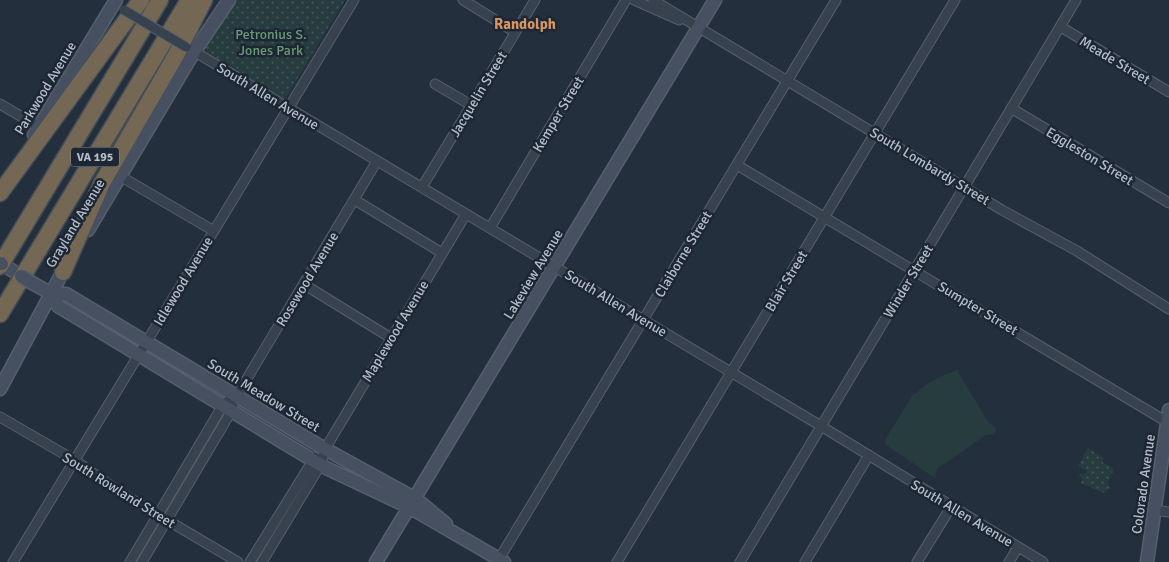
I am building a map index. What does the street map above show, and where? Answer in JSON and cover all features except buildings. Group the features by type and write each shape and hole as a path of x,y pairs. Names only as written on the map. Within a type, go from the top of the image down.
{"highway":[{"path":"0,193 141,0"},
{"path":"36,206 62,151 147,0"},
{"name":"VA 195","path":"0,264 160,0"},
{"name":"VA 195","path":"0,314 189,0"},
{"path":"63,272 102,183 176,55 204,0"}],"street":[{"name":"Grayland Avenue","path":"0,389 63,272 120,176 190,49 229,0"},
{"name":"Idlewood Avenue","path":"13,562 354,0"},
{"path":"463,0 515,32"},
{"name":"Jacquelin Street","path":"422,187 535,0"},
{"name":"Kemper Street","path":"490,228 626,0"},
{"name":"South Lombardy Street","path":"634,0 664,15 694,26"},
{"name":"South Lombardy Street","path":"653,0 964,187 1077,251 1169,309"},
{"name":"Lakeview Avenue","path":"376,562 555,267 694,26 715,0"},
{"name":"Claiborne Street","path":"501,560 643,319 836,0"},
{"name":"Blair Street","path":"617,562 956,0"},
{"name":"Winder Street","path":"740,562 1076,0"},
{"name":"Parkwood Avenue","path":"0,193 116,3"},
{"name":"South Allen Avenue","path":"116,3 288,108 732,372 1043,562"},
{"name":"Meade Street","path":"1061,27 1169,92"},
{"path":"435,84 471,105"},
{"path":"0,104 39,127"},
{"name":"Eggleston Street","path":"1011,108 1169,203"},
{"name":"Rosewood Avenue","path":"130,562 305,285 377,161"},
{"name":"Sumpter Street","path":"737,165 914,270 1168,416"},
{"path":"120,176 214,231"},
{"path":"355,200 442,253"},
{"name":"Maplewood Avenue","path":"250,562 325,449 466,214"},
{"name":"South Meadow Street","path":"0,264 52,294 66,294 442,519 454,534 501,560"},
{"path":"305,285 391,338"},
{"name":"South Meadow Street","path":"52,294 58,306 316,462 362,486 413,503"},
{"name":"Rosewood Avenue","path":"142,562 168,521 227,408"},
{"name":"Colorado Avenue","path":"1147,562 1168,416"},
{"name":"South Rowland Street","path":"0,417 76,461 118,491 238,562"},
{"path":"806,562 869,456"},
{"name":"Maplewood Avenue","path":"262,562 316,462"},
{"path":"917,562 951,507"},
{"path":"1154,510 1169,512"},
{"path":"1009,562 1018,547"}],"green space":[{"name":"Petronius S. Jones Park","path":"235,0 345,0 285,99 203,50"},
{"path":"957,370 988,422 996,427 995,434 986,435 937,469 935,478 886,445 885,440 914,393 916,394 935,379"},
{"path":"1088,448 1104,458 1102,462 1114,469 1108,482 1110,488 1104,493 1081,483 1080,473 1084,475 1087,471 1078,466"}],"district":[{"name":"Randolph","path":"525,24"}]}
